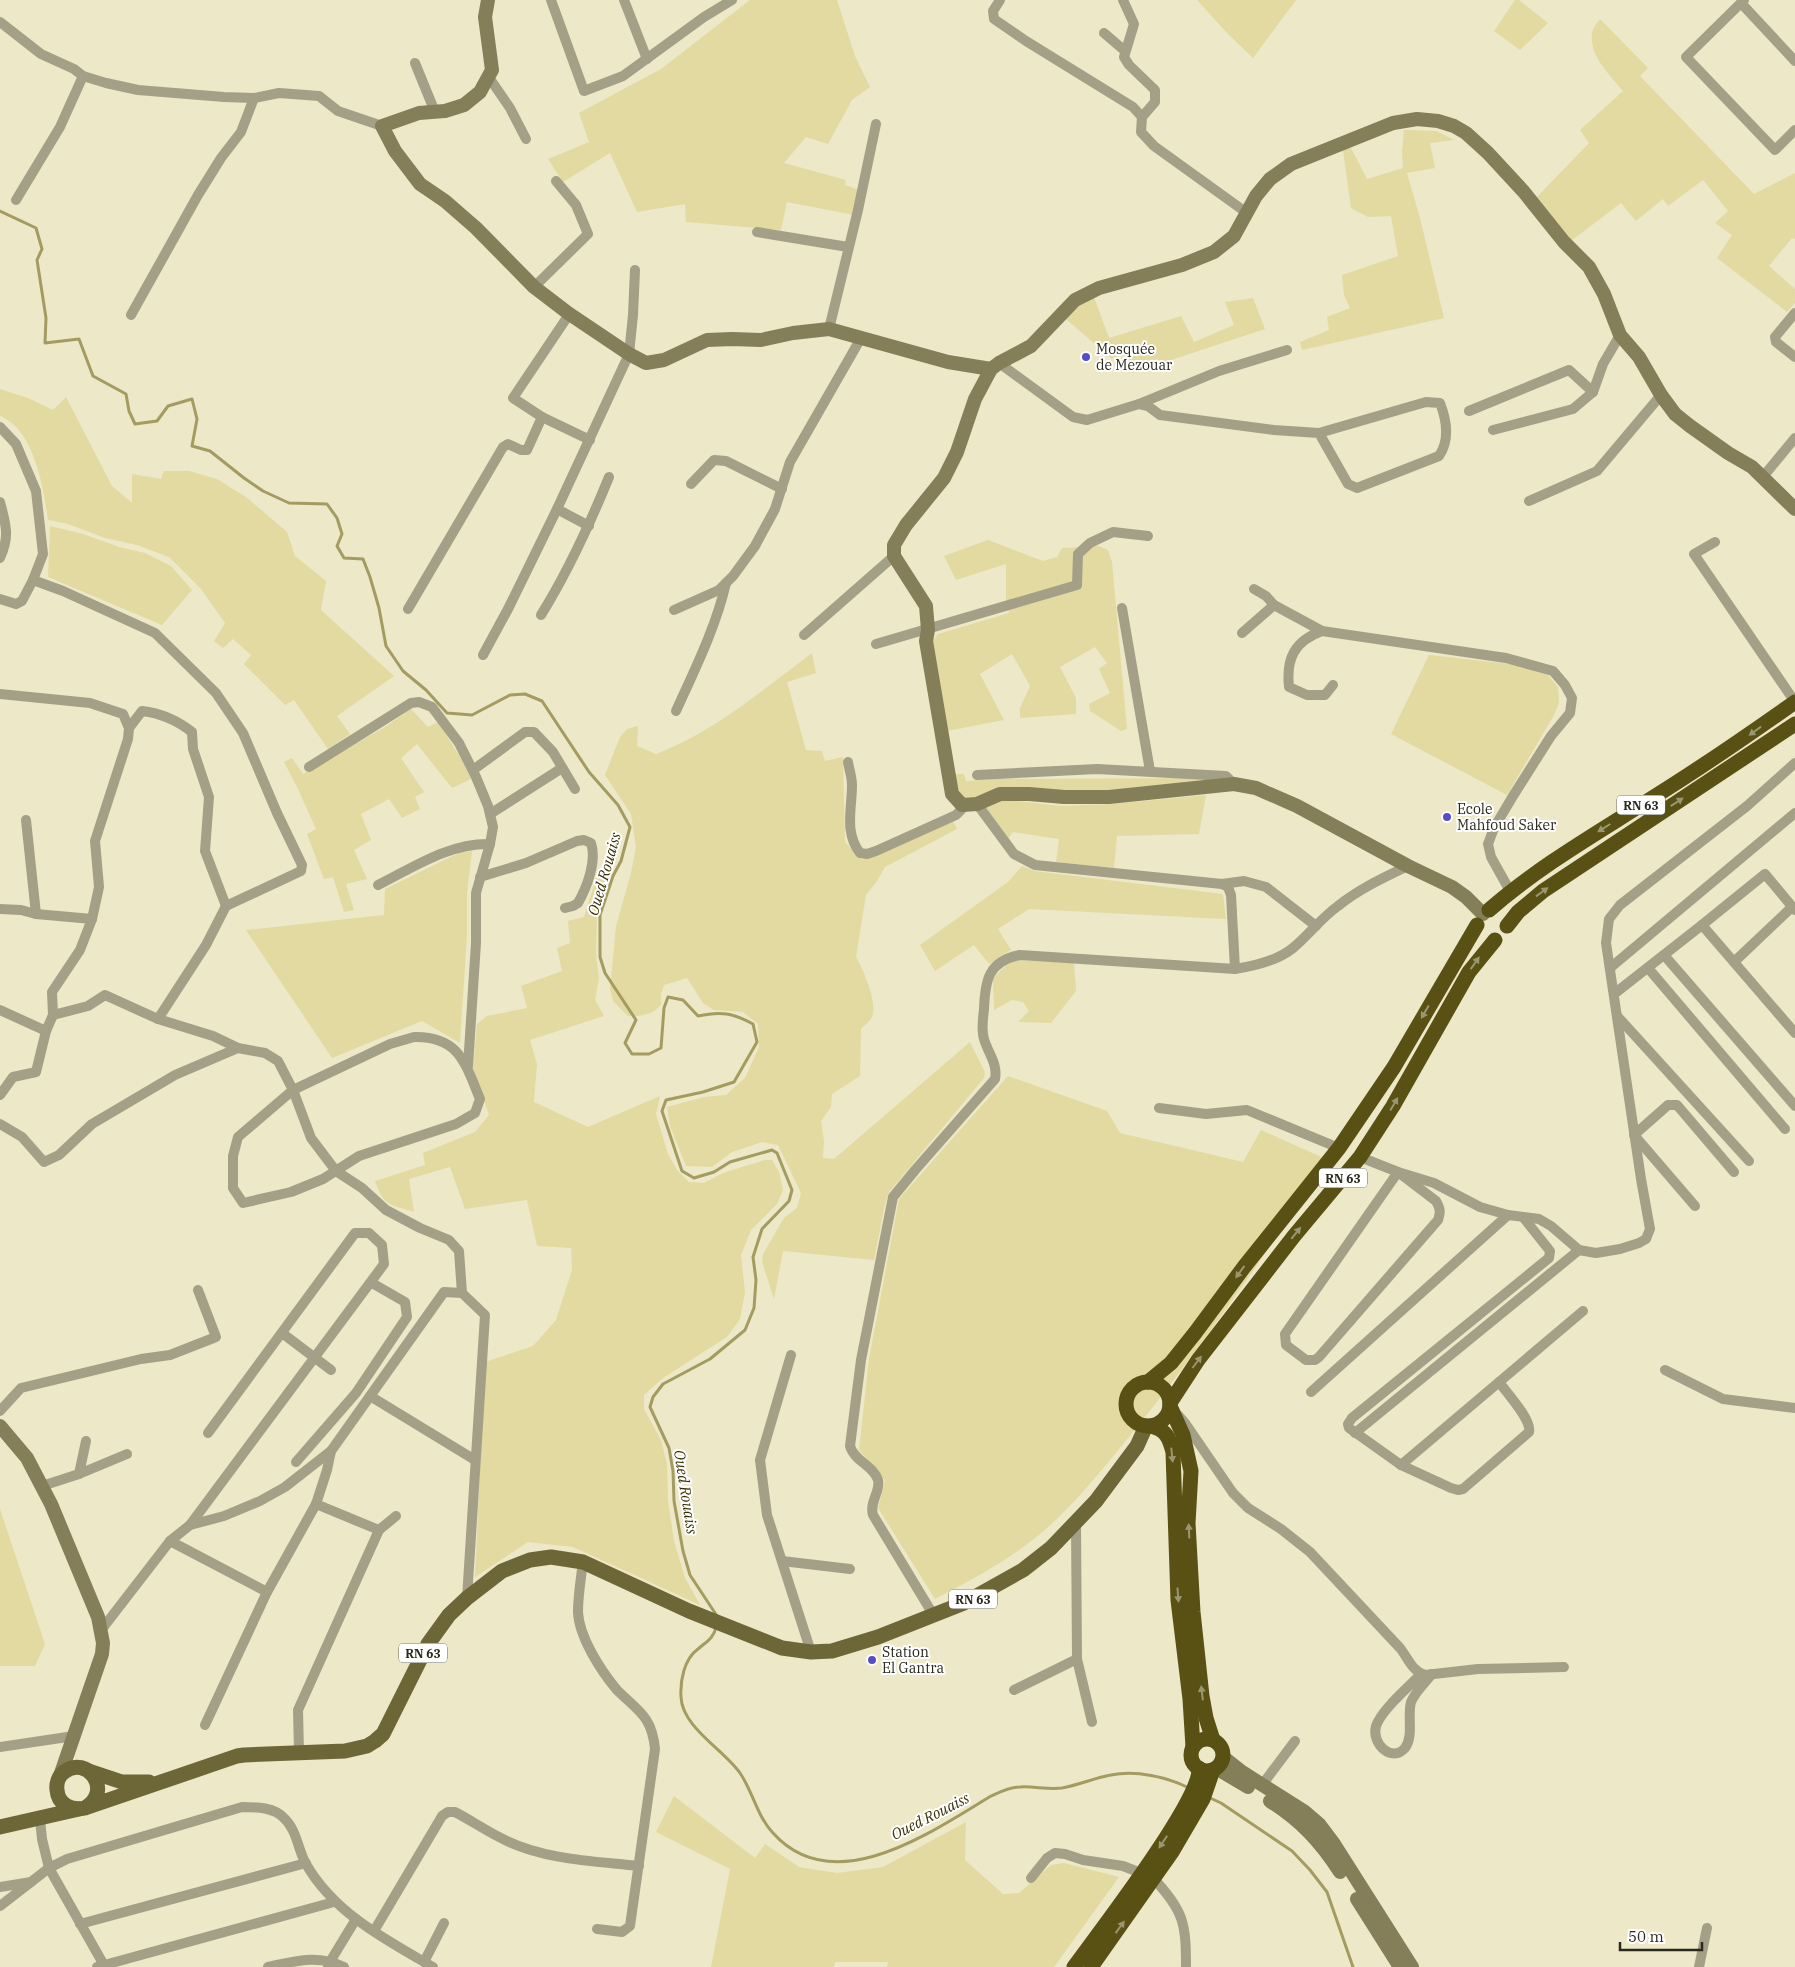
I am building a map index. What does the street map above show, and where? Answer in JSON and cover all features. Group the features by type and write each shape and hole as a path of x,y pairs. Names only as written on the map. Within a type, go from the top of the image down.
{"highway":[{"name":"RN 63","path":"1795,702 1719,757 1556,858 1510,891 1483,916 1394,1067 1339,1148 1244,1267 1171,1363 1148,1382 1135,1386 1130,1392 1126,1406 1132,1420 1148,1426 1164,1420 1170,1404 1204,1352 1294,1236 1360,1156 1393,1106 1469,972 1495,940 1501,937 1507,926 1523,907 1543,890 1795,724"},
{"path":"1495,940 1488,940 1478,931 1483,916 1501,914 1507,926"},
{"path":"1091,1967 1148,1876 1171,1830 1194,1803 1222,1748 1213,1740 1203,1701 1193,1612 1188,1523 1190,1471 1185,1441 1164,1389 1157,1384 1148,1382"},
{"path":"1148,1426 1160,1428 1166,1433 1173,1452 1178,1600 1190,1699 1192,1759 1209,1772"},
{"path":"1193,1748 1204,1739 1213,1740"},
{"path":"1074,1967 1148,1876"}],"main road":[{"name":"RN 63","path":"0,1827 83,1808 244,1755 345,1751 367,1746 383,1734 428,1644 449,1615 467,1598 502,1571 530,1560 551,1557 582,1562 689,1611 782,1648 811,1652 832,1651 878,1637 964,1603 1023,1570 1052,1548 1096,1501 1137,1446 1148,1426"},
{"path":"40,1819 49,1805 58,1781 71,1769 87,1770 96,1779 98,1790 94,1801 83,1808 74,1809 63,1804 57,1793 58,1781"},
{"name":"RN 63","path":"87,1770 122,1782 138,1783 168,1780"}],"street":[{"path":"0,22 41,54 74,69 83,76 106,83 138,90 254,98 280,93 319,96 338,110 382,126 419,113 435,112 464,105 480,92 492,70 485,17 488,0"},
{"path":"551,0 584,91 623,76 704,17 732,0"},
{"path":"624,0 647,59"},
{"path":"1000,0 992,11 994,19 1133,107 1142,117"},
{"path":"1123,0 1134,24 1124,57 1129,65 1154,90 1154,102 1142,117 1141,132 1154,146 1247,213"},
{"path":"1795,61 1742,1 1686,57 1775,150 1795,130"},
{"path":"1104,33 1125,51"},
{"path":"415,63 435,112"},
{"path":"16,200 60,127 83,76"},
{"path":"488,76 510,108 526,138"},
{"path":"131,315 198,195 221,158 241,132 254,98"},
{"path":"962,805 952,794 926,640 928,630 926,606 894,556 894,545 906,525 944,478 957,452 975,399 995,366 1031,346 1075,300 1099,288 1182,266 1214,252 1234,236 1256,196 1270,179 1291,164 1393,123 1417,119 1446,124 1466,133 1488,153 1524,192 1564,242 1589,267 1604,294 1620,335 1639,357 1661,395 1675,414 1728,453 1752,467 1795,509"},
{"path":"829,329 858,210 876,124"},
{"path":"382,126 395,151 420,184 445,201 476,228 534,287 629,354 646,363 664,360 707,340 761,340 793,333 829,329 948,362 995,366 1073,417 1087,420 1139,404 1219,371 1286,350"},
{"path":"534,287 588,234 576,205 556,181"},
{"path":"757,232 848,246"},
{"path":"483,655 508,609 557,509 629,354 635,270"},
{"path":"570,313 513,398 542,417 590,440"},
{"path":"1795,314 1775,337 1776,342 1795,356"},
{"path":"1493,430 1573,409 1592,392 1603,364 1620,335"},
{"path":"674,610 719,590 734,576 755,546 775,509 790,462 861,338"},
{"path":"1469,411 1569,370 1592,392"},
{"path":"1528,501 1597,471 1661,395"},
{"path":"1139,404 1148,406 1160,415 1274,430 1319,433 1426,402 1440,403 1446,420 1445,447 1439,456 1358,488 1348,484 1319,433"},
{"path":"408,609 503,447 508,444 521,450 527,450 542,417"},
{"path":"0,427 16,444 36,491 43,554 22,601 16,604 0,599"},
{"path":"1762,478 1795,438"},
{"path":"691,484 714,460 718,459 726,461 782,489"},
{"path":"541,615 565,575 589,526 609,477"},
{"path":"0,502 8,532 6,546 0,558"},
{"path":"557,509 589,526"},
{"path":"876,644 1077,585 1078,554 1090,543 1113,532 1148,536"},
{"path":"1715,542 1694,554 1795,702"},
{"path":"804,635 894,556"},
{"path":"33,580 63,591 155,633 216,693 243,732 277,813 302,865 301,871 226,906 195,964 158,1019"},
{"path":"676,711 713,622 720,612 726,583"},
{"path":"1254,589 1266,596 1274,605 1322,631 1506,658 1553,671 1565,685 1572,698 1570,713 1551,736 1512,796 1494,828 1488,844 1491,856 1510,891"},
{"path":"1242,633 1274,605"},
{"path":"1122,608 1150,771"},
{"path":"1322,631 1310,635 1291,655 1288,674 1289,687 1307,695 1325,695 1333,684"},
{"path":"0,694 90,704 123,714 129,728 128,739 95,841 99,887 92,919 80,950 52,992 53,1015 46,1031 36,1072 12,1077 0,1095"},
{"path":"309,767 411,703 419,702 432,707 459,743 473,770 493,826 490,844 476,893 476,943 468,1070"},
{"path":"129,728 142,711 155,712 185,726 192,732 193,749 209,796 205,851 226,906"},
{"path":"473,770 525,732 530,731 534,732 553,752 575,789"},
{"path":"848,762 852,783 850,835 860,853 867,854 876,851 956,816 961,810 962,805"},
{"path":"1360,1156 1398,1172 1434,1183 1480,1207 1508,1215 1539,1219 1551,1226 1579,1250 1596,1253 1620,1249 1639,1243 1649,1235 1650,1229 1634,1135 1606,943 1609,919 1620,906 1747,806 1795,763"},
{"path":"490,814 562,768"},
{"path":"977,775 1097,769 1226,776 1234,784"},
{"path":"962,805 977,804 1000,794 1109,797 1234,784 1256,788 1297,806 1408,866 1452,887 1466,897 1483,916"},
{"path":"977,804 1014,854 1035,865 1222,884 1244,881 1266,886 1316,926"},
{"path":"1610,968 1795,813"},
{"path":"26,820 36,914"},
{"path":"480,877 526,863 577,841 584,840 591,843 593,849 592,863 578,902 573,906 565,908"},
{"path":"378,885 439,854 460,846 490,844"},
{"path":"934,1616 872,1515 871,1504 878,1487 878,1480 852,1452 850,1446 860,1360 893,1197 993,1084 996,1075 995,1066 983,1032 985,985 992,970 1012,956 1020,955 1235,968 1259,964 1292,949 1348,898 1367,886 1408,866"},
{"path":"1614,994 1765,874 1794,908 1734,962"},
{"path":"1222,884 1228,887 1231,895 1235,968"},
{"path":"0,908 36,914 92,919"},
{"path":"1702,925 1795,1033"},
{"path":"1664,955 1795,1106"},
{"path":"1648,968 1785,1129"},
{"path":"53,1015 88,1006 105,995 158,1019 213,1036 238,1048 265,1053 278,1061 293,1090 311,1138 336,1171 362,1188 386,1210 420,1228 449,1240 459,1251 462,1293"},
{"path":"0,1010 46,1031"},
{"path":"1617,1017 1749,1161"},
{"path":"414,1037 428,1037 445,1043 462,1056 480,1099 475,1113 456,1124 359,1156 336,1171 291,1192 243,1203 233,1188 233,1156 238,1137 293,1090 390,1044 414,1037"},
{"path":"0,1124 22,1137 44,1162 59,1155 92,1124 175,1074 238,1048"},
{"path":"1634,1135 1668,1105 1677,1105 1734,1172"},
{"path":"1159,1108 1206,1114 1247,1110 1339,1148"},
{"path":"1634,1135 1695,1206"},
{"path":"1398,1172 1436,1202 1440,1213 1438,1220 1319,1357 1315,1360 1306,1360 1286,1345 1285,1334 1398,1172"},
{"path":"1311,1392 1508,1215"},
{"path":"1499,1382 1527,1420 1530,1428 1529,1432 1470,1484 1458,1490 1401,1465 1349,1428 1348,1424 1352,1418 1549,1258 1550,1251 1523,1216"},
{"path":"102,1629 170,1541 190,1525 372,1283 384,1264 382,1245 369,1233 356,1233 208,1433"},
{"path":"1355,1433 1579,1250"},
{"path":"372,1283 405,1302 407,1317 418,1328"},
{"path":"0,1410 21,1388 170,1355 216,1337 198,1290"},
{"path":"190,1525 224,1516 260,1502 285,1487 331,1451 444,1292 462,1293 485,1315 474,1460 467,1598"},
{"path":"1401,1465 1583,1311"},
{"path":"296,1462 356,1393 407,1317"},
{"path":"282,1333 331,1370"},
{"path":"791,1355 760,1460 767,1514 811,1652"},
{"path":"1665,1370 1723,1399 1795,1408"},
{"path":"370,1396 474,1460"},
{"path":"1170,1404 1233,1493 1248,1508 1281,1529 1310,1552 1400,1648 1411,1666 1421,1674 1478,1669 1564,1667"},
{"path":"0,1426 27,1458 42,1486 102,1629 103,1643 99,1666 58,1781"},
{"path":"79,1474 86,1441"},
{"path":"205,1725 267,1592 316,1504 331,1451"},
{"path":"42,1486 79,1474 127,1454"},
{"path":"316,1504 379,1530"},
{"path":"299,1752 298,1710 379,1530 396,1516"},
{"path":"1076,1524 1077,1659 1092,1722"},
{"path":"170,1541 267,1592"},
{"path":"782,1561 850,1569"},
{"path":"582,1562 578,1613 590,1651 602,1671 618,1690 645,1716 654,1733 655,1749 654,1768 630,1926 622,1932 597,1929"},
{"path":"1014,1690 1077,1659"},
{"path":"1421,1674 1379,1719 1374,1734 1378,1745 1384,1750 1395,1753 1402,1751 1406,1746 1411,1703 1432,1674"},
{"path":"1262,1785 1295,1741"},
{"path":"0,1748 73,1742"},
{"path":"73,1742 78,1762 87,1770"},
{"path":"1209,1772 1233,1766 1305,1812 1319,1824 1334,1844 1412,1967"},
{"path":"1209,1772 1284,1809 1315,1836 1332,1859 1400,1967"},
{"path":"0,1906 49,1868 68,1860 242,1807 265,1808 285,1818 297,1837 306,1863 334,1902 374,1931 428,1964 444,1923"},
{"path":"374,1931 442,1816 448,1812 455,1812 505,1840 529,1850 554,1856 639,1866"},
{"path":"40,1819 42,1839 49,1868 102,1966 334,1902"},
{"path":"1031,1878 1047,1858 1055,1853 1083,1860 1123,1866 1148,1876 1172,1901 1182,1920 1185,1932 1186,1967"},
{"path":"80,1924 306,1863"},
{"path":"0,1887 33,1882"},
{"path":"329,1964 356,1919"},
{"path":"1699,1967 1707,1928"},
{"path":"268,1967 311,1959 344,1967"}],"shaded area":[{"path":"750,0 837,0 855,56 870,87 852,100 828,144 806,137 784,163 846,180 845,185 859,190 854,215 787,202 781,230 686,222 685,204 637,212 610,153 563,182 548,159 589,142 579,113 661,69"},
{"path":"1197,0 1296,0 1253,58"},
{"path":"1515,0 1519,0 1548,23 1520,50 1494,31"},
{"path":"1600,19 1648,68 1640,76 1754,194 1795,173 1795,239 1792,238 1769,266 1795,289 1795,303 1787,312 1717,258 1732,235 1715,223 1728,211 1703,180 1668,206 1663,199 1636,221 1621,203 1571,241 1536,198 1589,143 1580,130 1623,91 1602,65 1594,50 1592,33"},
{"path":"1404,130 1436,131 1454,140 1430,143 1435,168 1407,173 1444,318 1302,350 1300,342 1329,330 1327,317 1350,308 1344,295 1342,275 1398,256 1391,216 1368,217 1351,208 1343,150 1351,148 1367,179 1403,168"},
{"path":"1094,297 1109,338 1181,316 1194,342 1234,325 1225,302 1253,298 1265,329 1132,373 1124,355 1111,358 1066,319 1078,305"},
{"path":"0,389 28,398 53,410 66,397 112,486 132,503 132,474 161,479 164,471 189,471 217,479 246,497 287,532 295,556 326,581 321,610 394,676 337,716 350,734 328,749 294,700 285,705 244,664 251,655 233,639 223,648 214,641 225,623 201,589 169,557 137,545 105,538 68,524 48,520 38,469 28,443 13,424 0,415"},
{"path":"50,526 145,553 171,566 192,590 162,625 48,577"},
{"path":"988,540 1043,561 1057,557 1062,548 1099,546 1108,550 1112,562 1127,729 1121,731 1090,711 1089,704 1110,693 1099,669 1107,663 1095,647 1060,667 1076,698 1076,714 1020,718 1020,708 1030,686 1012,654 980,674 1004,720 947,731 930,644 938,634 1009,613 1006,600 1006,564 956,580 944,556"},
{"path":"812,653 816,673 787,682 806,750 822,751 825,761 843,757 845,842 862,860 952,819 957,829 885,867 866,895 856,957 869,986 873,1011 871,1019 861,1029 860,1076 832,1094 831,1107 821,1121 824,1141 823,1158 834,1159 970,1042 985,1072 984,1078 889,1192 874,1260 783,1251 774,1299 762,1262 763,1254 784,1218 797,1208 801,1193 778,1145 762,1142 732,1152 712,1167 686,1166 670,1126 667,1107 704,1097 726,1095 745,1078 759,1047 758,1024 743,1012 714,1010 703,1003 687,978 664,985 661,994 661,1005 654,1011 646,1014 628,1016 613,1001 610,989 616,926 631,873 636,847 631,814 605,775 620,737 627,729 638,726 637,746 656,754 677,745 718,722"},
{"path":"1429,655 1510,664 1548,675 1558,687 1559,703 1554,715 1507,795 1391,734"},
{"path":"411,709 428,727 438,722 462,760 471,779 452,788 417,744 401,758 424,792 415,797 420,809 402,818 389,799 361,814 371,840 354,850 367,879 346,884 354,910 344,912 333,877 324,879 307,834 316,829 284,762 292,758 303,774 385,727"},
{"path":"953,774 964,774 966,781 995,779 1208,778 1207,783 1113,792 960,798"},
{"path":"1206,795 1199,834 1117,836 1114,868 1056,862 1059,839 1013,832 1007,840 984,807 1002,799 1060,806 1112,804"},
{"path":"472,851 467,893 467,935 460,1043 422,1021 332,1058 246,930 384,915 385,889 459,853"},
{"path":"1022,866 1034,871 1223,894 1226,919 1029,909 998,929 1011,950 989,964 974,945 935,971 920,945 1008,882"},
{"path":"598,872 609,875 597,912 596,955 599,978 595,1000 604,1016 530,1040 537,1064 534,1102 588,1127 660,1096 656,1114 668,1154 677,1170 689,1182 704,1183 723,1173 765,1160 772,1160 779,1172 783,1190 777,1204 751,1230 741,1255 745,1293 740,1319 727,1337 663,1378 644,1395 644,1409 661,1440 667,1464 668,1501 674,1541 685,1578 700,1605 573,1547 528,1542 475,1577 485,1362 533,1346 556,1320 572,1270 571,1248 537,1246 527,1200 465,1209 450,1167 409,1179 414,1212 393,1206 385,1200 375,1181 425,1165 423,1153 475,1132 489,1115 473,1068 477,1024 487,1016 527,1008 521,986 562,971 557,948 570,943 568,921 584,917"},
{"path":"1017,960 1074,963 1076,991 1051,1023 1018,1022 1029,1011 1023,1002 1012,1000 994,1010 993,979 1008,963"},
{"path":"1008,1076 1107,1111 1120,1133 1243,1162 1261,1130 1328,1160 1211,1329 1137,1427 1089,1485 1049,1526 1011,1556 935,1599 878,1508 885,1481 859,1450 869,1359 899,1199"},
{"path":"0,1509 45,1644 35,1666 0,1666"},
{"path":"674,1796 755,1858 765,1844 799,1867 837,1873 883,1867 966,1822 965,1860 1003,1894 1019,1893 1051,1865 1064,1863 1119,1877 1054,1967 887,1967 888,1962 835,1962 834,1967 711,1967 730,1869 656,1832"}],"waterway":[{"name":"Oued Rouaiss","path":"0,211 36,228 42,249 37,260 46,318 45,343 79,339 93,376 126,394 129,411 135,424 157,421 168,406 192,399 197,419 192,446 210,451 263,491 289,503 327,504 337,518 342,534 337,546 344,558 363,559 379,608 386,646 403,671 426,690 447,713 472,715 510,695 525,694 542,701 589,772 618,805 630,827 621,861 613,876 600,915 600,957 605,973 636,1020 625,1043 632,1054 649,1054 661,1048 664,1008 668,997 683,1000 698,1016 727,1014 739,1017 753,1024 757,1042 734,1082 703,1092 666,1100 662,1111 682,1171 694,1178 714,1172 730,1162 772,1150 777,1153 792,1190 789,1201 762,1229 753,1257 756,1280 754,1308 745,1330 710,1359 663,1384 653,1397 650,1407 669,1448 673,1471 674,1501 683,1551 690,1575 717,1616"},
{"name":"Oued Rouaiss","path":"716,1627 712,1637 693,1653 686,1664 681,1684 683,1708 696,1728 740,1773 759,1812 773,1833 797,1852 824,1861 853,1861 882,1853 940,1827 991,1796 1016,1787 1062,1788 1105,1776 1131,1773 1151,1775 1189,1788"},
{"name":"Oued Rouaiss","path":"1208,1797 1221,1803 1292,1851 1310,1870 1327,1892 1353,1967"}],"place":[{"name":"Mosquée de Mezouar","path":"1086,357"},
{"name":"Ecole Mahfoud Saker","path":"1447,817"},
{"name":"Station El Gantra","path":"872,1660"}]}
